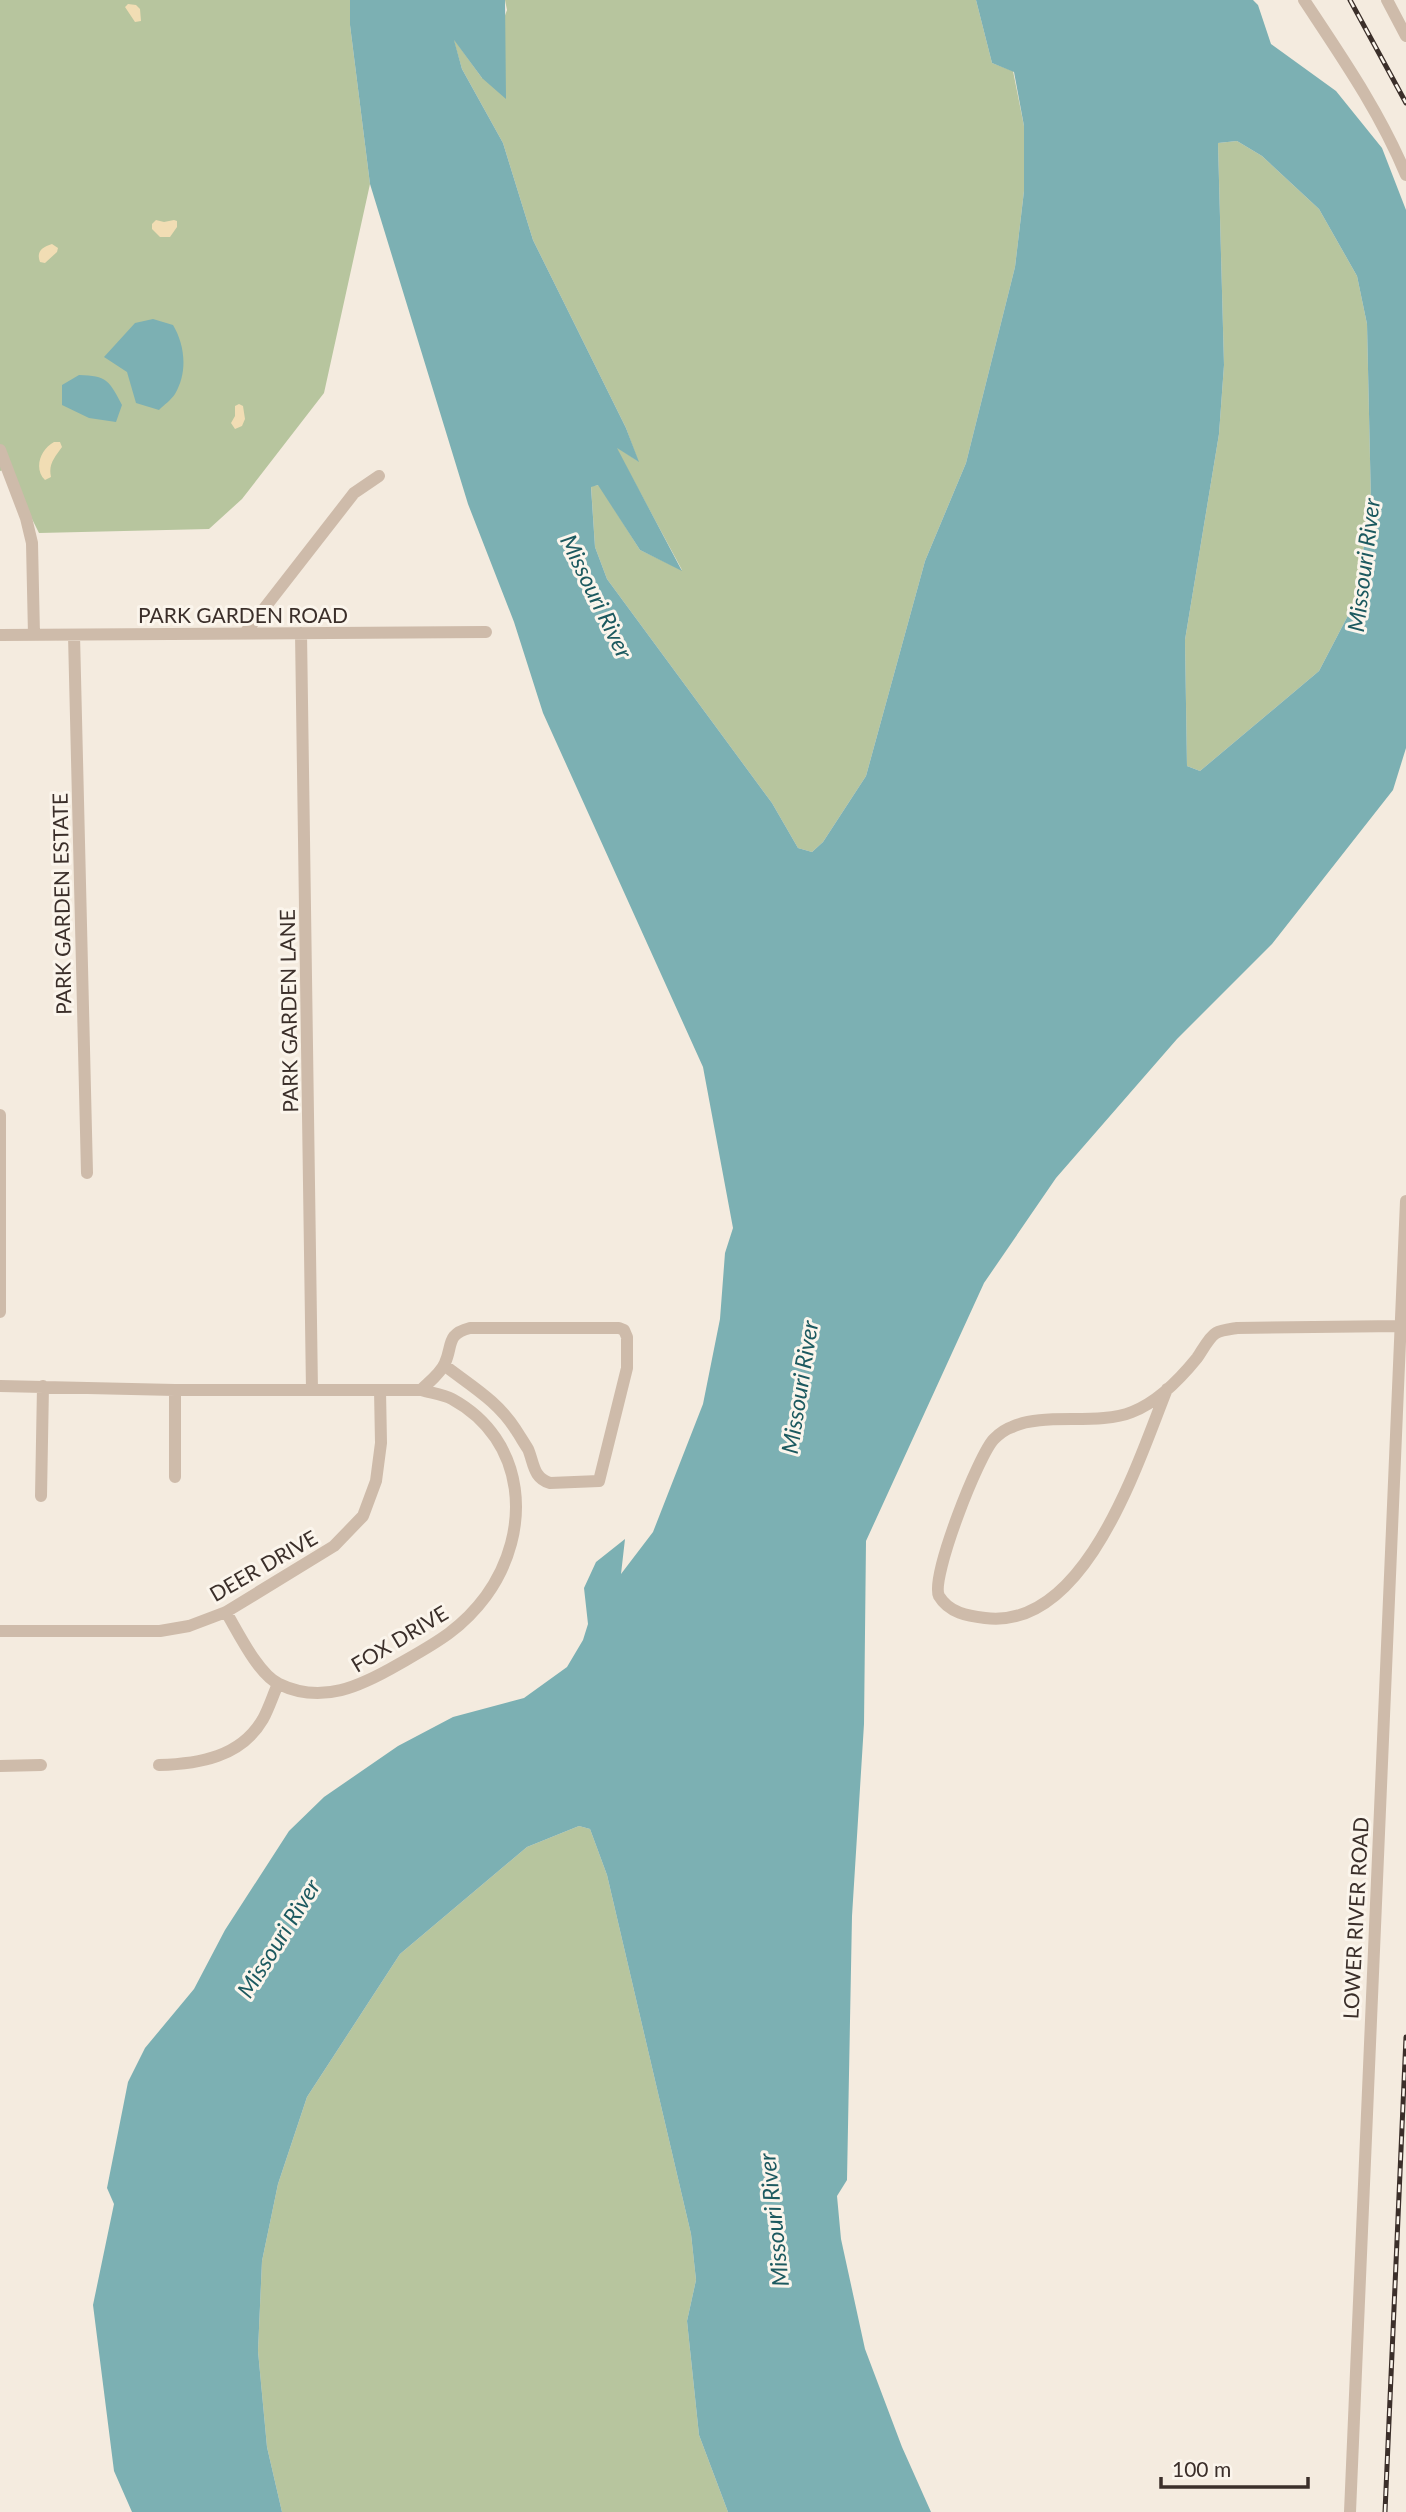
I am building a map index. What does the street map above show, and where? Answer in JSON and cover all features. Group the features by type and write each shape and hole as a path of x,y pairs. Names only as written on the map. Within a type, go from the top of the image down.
{"street":[{"path":"1304,0 1356,78 1406,175"},
{"path":"1387,0 1406,36"},
{"path":"0,450 4,470 26,517 32,543 34,635"},
{"path":"245,633 354,493 379,476"},
{"name":"PARK GARDEN ROAD","path":"0,635 486,632"},
{"name":"PARK GARDEN LANE","path":"301,633 312,1390"},
{"name":"PARK GARDEN ESTATE","path":"74,635 87,1173"},
{"path":"0,1115 0,1312"},
{"name":"LOWER RIVER ROAD","path":"1350,2512 1406,1201"},
{"path":"1167,1389 1126,1491 1104,1537 1052,1600 1027,1614 988,1618 950,1610 938,1595 937,1580 943,1556 967,1494 993,1439 1012,1426 1044,1420 1076,1420 1131,1413 1167,1389 1185,1372 1216,1333 1237,1328 1400,1326"},
{"path":"421,1390 444,1365 452,1337 460,1330 624,1330 627,1337 627,1368 599,1481 543,1481 534,1468 528,1450 500,1408 478,1388 444,1365"},
{"name":"FOX DRIVE","path":"0,1386 174,1391 421,1390 450,1397 493,1432 509,1459 517,1507 513,1535 502,1569 486,1596 452,1633 365,1684 335,1693 310,1693 278,1684"},
{"path":"41,1496 43,1386"},
{"name":"DEER DRIVE","path":"0,1632 160,1631 189,1626 226,1612 334,1546 363,1516 376,1481 381,1443 380,1390"},
{"path":"174,1391 174,1477"},
{"path":"159,1765 190,1764 220,1757 246,1740 263,1720 278,1684 261,1668 226,1612"},
{"path":"0,1766 41,1765"}],"green space":[{"path":"0,0 350,0 350,25 370,184 324,393 242,499 209,529 39,533 7,469 0,471"},
{"path":"505,0 976,0 992,63 1013,71 1024,126 1024,191 1015,267 966,463 925,561 866,776 823,842 812,852 798,848 772,803 607,579 595,547 591,486 599,485 640,550 682,570 615,446 638,461 626,428 533,240 503,143 462,69 453,38 482,78 507,10"},
{"path":"1237,141 1262,156 1319,209 1357,276 1367,324 1371,504 1354,604 1319,671 1200,771 1187,766 1185,640 1219,434 1224,365 1218,143"},
{"path":"579,1826 590,1829 607,1875 691,2234 696,2280 687,2321 699,2435 728,2512 282,2512 267,2447 258,2351 262,2261 278,2184 307,2097 400,1954 527,1847"}],"sand":[{"path":"128,4 136,5 140,9 141,21 135,22 125,7"},
{"path":"156,220 177,221 177,227 170,237 160,237 152,229"},
{"path":"52,244 58,248 57,252 45,263 40,262 41,250"},
{"path":"235,406 243,406 245,419 242,426 235,429 231,423 235,416"},
{"path":"54,442 60,442 62,447 51,464 51,477 45,480 41,475 40,459 45,449"}],"water":[{"name":"Missouri River","path":"350,0 505,0 506,99 482,78 454,40 462,69 503,143 533,240 626,428 639,462 617,448 682,571 640,550 598,485 591,487 595,547 607,579 772,803 798,848 812,852 823,842 866,776 925,561 966,463 1015,267 1024,191 1024,126 1014,72 992,63 976,0 1253,0 1258,5 1271,44 1336,91 1382,148 1406,210 1406,748 1393,790 1272,944 1177,1039 1056,1178 984,1283 866,1541 864,1724 852,1916 847,2180 837,2196 841,2239 865,2349 902,2447 931,2512 728,2512 699,2435 687,2321 696,2280 691,2234 607,1875 590,1829 579,1826 527,1847 400,1954 307,2097 278,2184 262,2261 258,2351 267,2447 282,2512 132,2512 114,2471 93,2305 114,2204 107,2188 128,2082 145,2048 194,1989 225,1930 289,1831 324,1797 398,1746 453,1717 524,1698 567,1667 583,1640 588,1624 584,1588 596,1562 625,1539 621,1574 653,1532 703,1404 720,1319 725,1253 733,1228 703,1067 543,713 514,622 468,504 370,184 350,25","holes":["1237,141 1262,156 1319,209 1357,276 1367,324 1371,504 1354,604 1319,671 1200,771 1187,766 1185,640 1219,434 1224,365 1218,143"]},
{"path":"153,319 173,325 180,341 183,359 179,386 159,410 136,403 127,372 104,357 135,323"},
{"path":"79,375 101,378 114,390 122,405 116,422 89,418 62,405 62,385"}],"railway":[{"path":"1350,0 1406,103"},
{"path":"1385,2512 1406,2037"}]}
